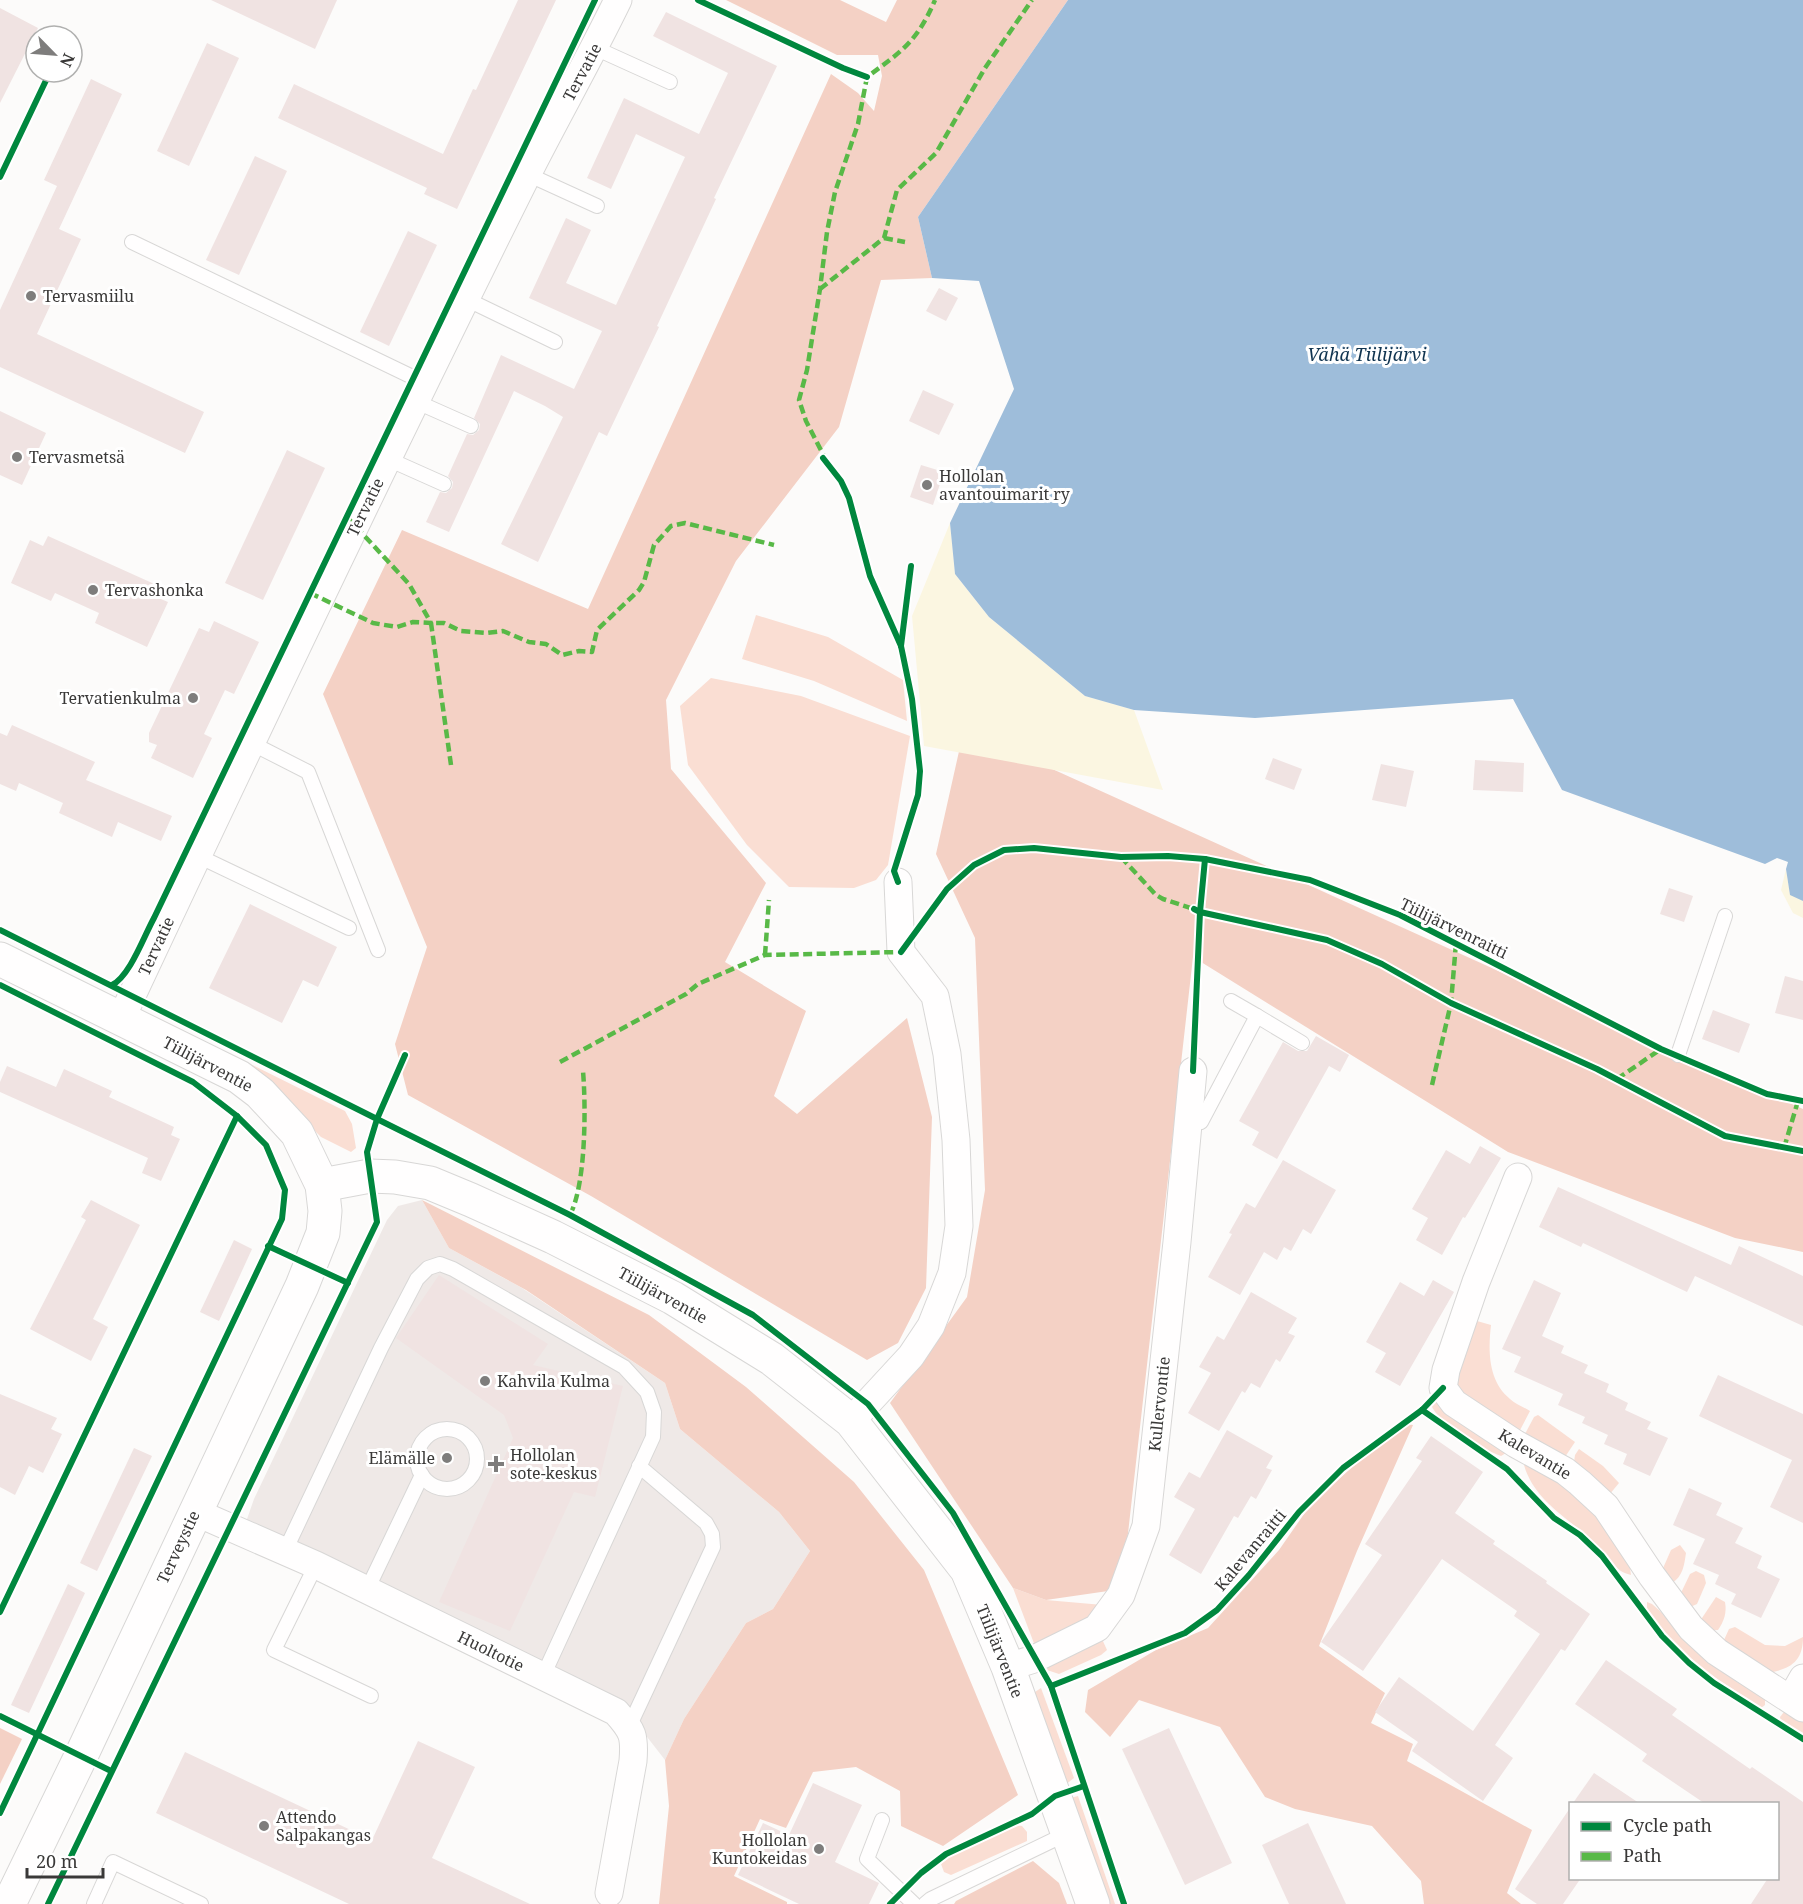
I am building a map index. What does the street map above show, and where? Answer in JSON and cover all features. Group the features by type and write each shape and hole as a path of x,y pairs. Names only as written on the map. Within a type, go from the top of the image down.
{"main road":[{"name":"Tiilijärventie","path":"0,959 240,1077 260,1093 297,1133 322,1185 370,1176 395,1177 430,1183 471,1200 553,1237 673,1298 772,1359 852,1421 967,1570 1008,1667 1093,1904"},
{"name":"Terveystie","path":"9,1904 302,1286 323,1233 325,1211 322,1185"}],"street":[{"name":"Tervatie","path":"121,1019 251,743 466,299 618,0"},
{"path":"852,1421 911,1356 931,1326 952,1273 958,1226 956,1140 947,1054 935,996 901,952 898,882"},
{"name":"Kullervontie","path":"1008,1667 1034,1659 1097,1628 1121,1594 1146,1526 1193,1071"},
{"name":"Kalevantie","path":"1518,1177 1473,1293 1446,1370 1443,1388 1454,1403 1516,1444 1565,1471 1606,1507 1652,1576 1691,1628 1717,1652 1799,1695"},
{"name":"Huoltotie","path":"195,1512 316,1565 616,1712 629,1727"},
{"path":"609,1893 633,1761 634,1743 629,1727"}],"lane":[{"path":"595,48 669,81"},
{"path":"528,174 597,206"},
{"path":"132,242 421,392 471,426"},
{"path":"466,299 555,342"},
{"path":"388,459 444,484"},
{"path":"251,743 308,772 378,950"},
{"path":"198,856 350,928"},
{"path":"1678,1055 1725,916"},
{"path":"1231,1000 1302,1043"},
{"path":"1201,1122 1257,1016"},
{"path":"285,1551 381,1348 417,1279 428,1268 440,1264 453,1269 624,1367 647,1392 654,1412 653,1437 543,1676"},
{"path":"367,1590 422,1475 417,1456 420,1446 434,1432 443,1429 453,1429 471,1439 477,1457 476,1467 472,1476 465,1483 447,1489 437,1487 422,1475"},
{"path":"629,1727 713,1547 712,1534 706,1523 639,1466"},
{"path":"316,1565 274,1650 370,1696"},
{"path":"882,1820 867,1859 914,1904"},
{"path":"925,1904 931,1899 1068,1833"},
{"path":"94,1904 113,1862 201,1904"}],"shaded area":[{"path":"726,0 840,0 886,22 897,0 1068,0 918,217 932,278 881,280 839,427 736,561 666,700 671,769 766,883 725,962 806,1011 774,1096 797,1114 907,1018 932,1117 926,1288 898,1343 867,1360 591,1196 408,1095 395,1044 427,947 323,694 402,530 588,609 831,74 858,93 874,111 882,76 878,55 837,55"},
{"path":"756,615 828,637 903,680 907,721 814,681 742,659"},
{"path":"711,678 801,696 910,736 888,865 876,880 854,888 789,887 747,845 688,765 680,706"},
{"path":"964,729 1803,1109 1803,1252 1735,1238 1508,1152 1193,957 1125,1560 1108,1591 1046,1600 1013,1588 890,1403 967,1297 985,1190 975,938 936,854"},
{"path":"166,1022 345,1111 352,1124 356,1148 351,1152 321,1137 311,1127 163,1027"},
{"name":"Hollolan sote-keskus","path":"422,1200 449,1248 522,1288 665,1383 680,1429 779,1512 810,1551 773,1609 746,1623 684,1719 665,1760 623,1706 246,1522 254,1499 387,1220 398,1206"},
{"path":"422,1200 649,1315 746,1387 854,1482 924,1570 1018,1795 943,1846 901,1826 900,1791 856,1767 813,1772 786,1828 760,1819 734,1876 787,1904 659,1904 669,1806 665,1760 684,1719 746,1623 773,1609 810,1551 779,1512 680,1429 665,1383 526,1290 449,1248"},
{"path":"1477,1321 1491,1325 1491,1365 1497,1384 1512,1401 1530,1411 1518,1434 1481,1411 1463,1395 1458,1387 1456,1379 1458,1365"},
{"path":"1436,1401 1443,1403 1506,1453 1501,1456 1493,1453 1452,1428 1431,1405"},
{"path":"1538,1415 1575,1442 1565,1457 1525,1434 1534,1417"},
{"path":"1406,1424 1413,1425 1357,1551 1319,1646 1385,1693 1371,1723 1413,1744 1407,1761 1532,1830 1507,1893 1521,1904 1424,1904 1421,1881 1372,1826 1295,1809 1265,1797 1220,1727 1139,1700 1110,1737 1085,1712 1088,1690 1156,1650 1208,1628 1279,1550 1311,1504 1377,1445"},
{"path":"1579,1449 1603,1466 1619,1483 1609,1495 1599,1481 1574,1462"},
{"path":"1532,1461 1556,1474 1607,1529 1629,1561 1631,1575 1615,1567 1596,1544 1554,1509 1536,1489 1524,1465"},
{"path":"1680,1545 1686,1553 1685,1562 1681,1574 1672,1583 1660,1575 1671,1550"},
{"path":"1696,1571 1704,1575 1706,1583 1697,1604 1688,1608 1680,1595 1690,1574"},
{"path":"1013,1588 1046,1600 1103,1605 1097,1613 1035,1646"},
{"path":"1716,1597 1725,1602 1726,1610 1723,1620 1718,1630 1704,1631 1700,1626 1702,1618"},
{"path":"1647,1602 1660,1611 1689,1645 1737,1682 1762,1694 1765,1705 1761,1708 1689,1660 1647,1611"},
{"path":"1735,1627 1765,1645 1785,1646 1803,1637 1801,1653 1794,1663 1768,1673 1730,1652 1724,1640 1729,1629"},
{"path":"1102,1639 1107,1650 1101,1655 1059,1674 1047,1670 1048,1667"},
{"path":"1041,1688 1074,1778 1065,1785 1032,1694"},
{"path":"1784,1712 1803,1719 1803,1733 1781,1722 1780,1717"},
{"path":"0,1728 22,1739 0,1784"},
{"path":"1078,1796 1115,1904 1106,1904 1070,1798"},
{"path":"1013,1825 1022,1826 1027,1832 1027,1841 951,1875 944,1872 941,1864 955,1853 987,1840"},
{"path":"1033,1861 1059,1883 1067,1904 954,1904 956,1901"}],"sand":[{"path":"950,523 955,574 989,617 1085,696 1134,710 1163,790 924,746 912,616"},
{"path":"1786,869 1790,894 1803,901 1803,918 1793,913 1781,890"}],"water":[{"name":"Vähä Tiilijärvi","path":"1068,0 1803,0 1803,901 1790,895 1786,869 1788,862 1777,858 1765,864 1562,790 1513,699 1255,718 1134,710 1085,696 989,617 955,574 950,523 1014,389 979,281 932,278 918,217"}],"building":[{"path":"211,0 337,0 315,49"},
{"path":"518,0 556,0 457,209 424,194 427,188 278,118 294,84 443,154"},
{"path":"0,8 30,24 24,24 24,56 0,103"},
{"path":"666,12 777,66 714,198 716,199 657,326 659,327 607,436 599,432 538,562 501,544 563,417 514,391 449,532 426,522 440,492 446,493 452,488 453,482 448,476 467,434 473,435 479,430 480,424 474,418 501,355 574,389 602,331 529,298 566,218 591,230 566,283 616,305 685,157 636,134 611,189 587,178 624,98 699,134 728,73 653,36"},
{"path":"207,43 239,58 189,166 157,151"},
{"path":"91,79 122,94 59,229 81,239 37,334 204,412 185,453 0,367 0,310 57,186 44,180"},
{"path":"255,156 287,171 239,275 206,260"},
{"path":"408,231 437,245 389,346 360,332"},
{"path":"939,288 958,298 946,321 926,311"},
{"path":"923,390 954,404 939,435 909,421"},
{"name":"Tervasmetsä","path":"0,411 46,433 22,485 0,475"},
{"path":"287,450 325,468 263,600 225,583"},
{"name":"Hollolan avantouimarit ry","path":"921,465 944,472 933,505 910,497"},
{"name":"Tervashonka","path":"48,536 161,587 156,597 168,602 147,647 95,623 99,613 55,593 51,601 11,583 30,540 43,546"},
{"name":"Tervatienkulma","path":"214,621 259,642 234,694 225,690 204,734 212,738 193,778 151,758 157,745 149,742 149,733 199,628 209,632"},
{"name":"Tervatienkulma","path":"12,725 95,762 86,780 172,816 161,841 118,822 112,837 59,813 63,803 19,783 16,791 0,784 0,733 7,736"},
{"path":"1273,758 1302,769 1294,790 1265,779"},
{"path":"1475,760 1524,763 1523,792 1473,790"},
{"path":"1381,764 1414,771 1406,807 1372,800"},
{"path":"1669,888 1693,896 1684,922 1660,914"},
{"path":"250,904 337,947 318,987 303,980 282,1023 209,988"},
{"path":"1785,976 1803,981 1803,1020 1775,1013"},
{"path":"1713,1010 1750,1024 1739,1053 1702,1039"},
{"path":"1316,1036 1349,1055 1340,1072 1329,1066 1277,1159 1252,1145 1259,1132 1239,1121 1283,1042 1298,1051 1307,1051"},
{"path":"7,1066 56,1087 64,1069 112,1091 109,1097 174,1127 171,1135 180,1139 161,1181 142,1173 148,1158 0,1092 0,1082"},
{"path":"1480,1146 1501,1158 1465,1218 1463,1217 1442,1255 1416,1240 1428,1218 1412,1209 1446,1150 1470,1164"},
{"path":"1283,1160 1336,1190 1311,1234 1303,1229 1291,1251 1284,1247 1277,1260 1264,1252 1240,1295 1208,1277 1246,1203 1255,1208"},
{"path":"1558,1187 1731,1265 1739,1246 1803,1276 1803,1326 1695,1276 1687,1292 1583,1243 1581,1247 1539,1227"},
{"path":"91,1200 140,1225 93,1319 108,1327 91,1361 30,1329 86,1220 81,1217"},
{"path":"234,1240 252,1249 219,1321 200,1312"},
{"name":"Hollolan sote-keskus","path":"439,1275 548,1344 533,1365 623,1386 595,1497 574,1492 510,1631 439,1602 513,1438 504,1415 396,1338"},
{"path":"1433,1280 1454,1292 1400,1386 1375,1372 1386,1353 1366,1342 1400,1282 1424,1296"},
{"path":"1534,1280 1561,1293 1542,1336 1564,1346 1561,1353 1588,1365 1584,1373 1609,1384 1606,1392 1628,1403 1625,1410 1651,1422 1647,1429 1668,1438 1650,1476 1623,1464 1627,1454 1604,1444 1608,1435 1582,1423 1585,1417 1558,1405 1563,1394 1514,1372 1521,1357 1502,1349"},
{"path":"1251,1292 1297,1318 1288,1333 1295,1336 1280,1362 1276,1359 1260,1388 1251,1383 1245,1393 1242,1391 1219,1431 1188,1413 1211,1373 1199,1367 1217,1336 1224,1340"},
{"path":"1718,1375 1803,1414 1803,1523 1770,1507 1792,1460 1699,1416"},
{"path":"0,1394 57,1418 51,1429 62,1434 43,1473 29,1466 15,1495 0,1487"},
{"path":"1227,1430 1273,1456 1266,1468 1272,1470 1256,1499 1251,1496 1238,1518 1234,1516 1201,1574 1169,1555 1195,1509 1174,1497 1189,1472 1200,1478"},
{"path":"1431,1436 1483,1472 1455,1513 1495,1541 1493,1544 1590,1614 1565,1651 1561,1649 1495,1745 1513,1758 1483,1801 1412,1751 1418,1742 1375,1712 1399,1677 1473,1731 1540,1634 1514,1616 1517,1611 1442,1559 1363,1671 1321,1642 1382,1555 1365,1544 1422,1461 1416,1458"},
{"path":"134,1448 152,1456 97,1571 80,1563"},
{"path":"1689,1488 1722,1503 1716,1515 1743,1528 1735,1543 1762,1556 1757,1568 1780,1579 1761,1618 1731,1604 1736,1594 1715,1584 1719,1575 1693,1564 1705,1539 1673,1525"},
{"path":"68,1584 85,1593 29,1713 11,1705"},
{"path":"1606,1660 1677,1709 1672,1715 1750,1769 1752,1767 1803,1802 1803,1904 1751,1904 1767,1880 1779,1880 1779,1802 1703,1802 1642,1761 1647,1754 1575,1704"},
{"path":"1169,1728 1232,1863 1185,1885 1122,1749"},
{"name":"Attendo Salpakangas","path":"418,1741 475,1767 432,1858 530,1904 349,1904 156,1813 185,1752 372,1840"},
{"path":"1594,1773 1638,1802 1574,1802"},
{"path":"813,1783 862,1805 835,1862 879,1883 869,1904 799,1904 738,1875 763,1823 789,1835"},
{"path":"1569,1809 1569,1880 1580,1880 1563,1904 1537,1904 1515,1889"},
{"path":"1308,1823 1346,1904 1289,1904 1262,1845"}],"marked path":[{"path":"827,462 806,421 799,400 807,370 835,192 858,124 867,77 890,60 915,36 935,0"},
{"path":"820,289 884,238 897,190 936,153 985,68 1032,0"},
{"path":"884,238 905,242"},
{"path":"310,593 373,623 397,627 413,622 431,623 409,584 347,517"},
{"path":"451,765 431,623 444,623 461,631 487,633 503,631 529,642 546,644 562,655 579,651 592,652 597,630 639,590 644,582 654,545 671,526 685,523 774,545"},
{"path":"1121,857 1156,895 1194,909"},
{"path":"765,955 769,900"},
{"path":"1432,1085 1451,1003 1456,943"},
{"path":"560,1062 686,994 698,984 765,955 901,952"},
{"path":"1617,1079 1661,1049"},
{"path":"570,1215 579,1184 584,1145 583,1071"},
{"path":"1784,1148 1798,1101"}],"cycle path":[{"path":"112,985 131,965 141,945 595,0"},
{"path":"698,0 867,77"},
{"path":"0,177 44,84"},
{"path":"823,458 841,481 849,498 870,576 901,646 912,699 920,771 918,795 894,871 898,882"},
{"path":"901,646 911,566"},
{"name":"Tiilijärvenraitti","path":"901,952 947,889 974,865 1004,850 1034,848 1121,857 1168,856 1205,859 1310,880 1400,915 1661,1049 1767,1094 1803,1101"},
{"path":"1193,1071 1200,912 1205,859"},
{"path":"1194,909 1327,940 1382,964 1451,1003 1597,1069 1725,1136 1803,1151"},
{"path":"0,930 377,1119 367,1152 377,1222 48,1904"},
{"path":"0,985 193,1082 237,1116 266,1145 285,1190 282,1219 0,1813"},
{"path":"405,1055 377,1119 570,1215 753,1315 868,1404 953,1513 1051,1686 1124,1904"},
{"path":"0,1612 237,1116"},
{"path":"268,1246 348,1283"},
{"name":"Kalevanraitti","path":"1051,1686 1185,1633 1217,1610 1249,1575 1299,1512 1343,1468 1422,1410 1443,1388"},
{"path":"1422,1410 1507,1469 1554,1518 1580,1535 1602,1556 1662,1636 1689,1663 1714,1683 1803,1739"},
{"path":"0,1716 111,1771"},
{"path":"890,1904 921,1873 946,1854 1032,1814 1055,1796 1084,1786"}],"place":[{"name":"Tervasmiilu","path":"31,296"},
{"name":"Tervasmetsä","path":"17,457"},
{"name":"Hollolan avantouimarit ry","path":"927,485"},
{"name":"Tervashonka","path":"93,590"},
{"name":"Tervatienkulma","path":"193,698"},
{"name":"Kahvila Kulma","path":"485,1381"},
{"name":"Elämälle","path":"447,1458"},
{"name":"Hollolan sote-keskus","path":"496,1464"},
{"name":"Attendo Salpakangas","path":"264,1826"},
{"name":"Hollolan Kuntokeidas","path":"819,1849"}]}
